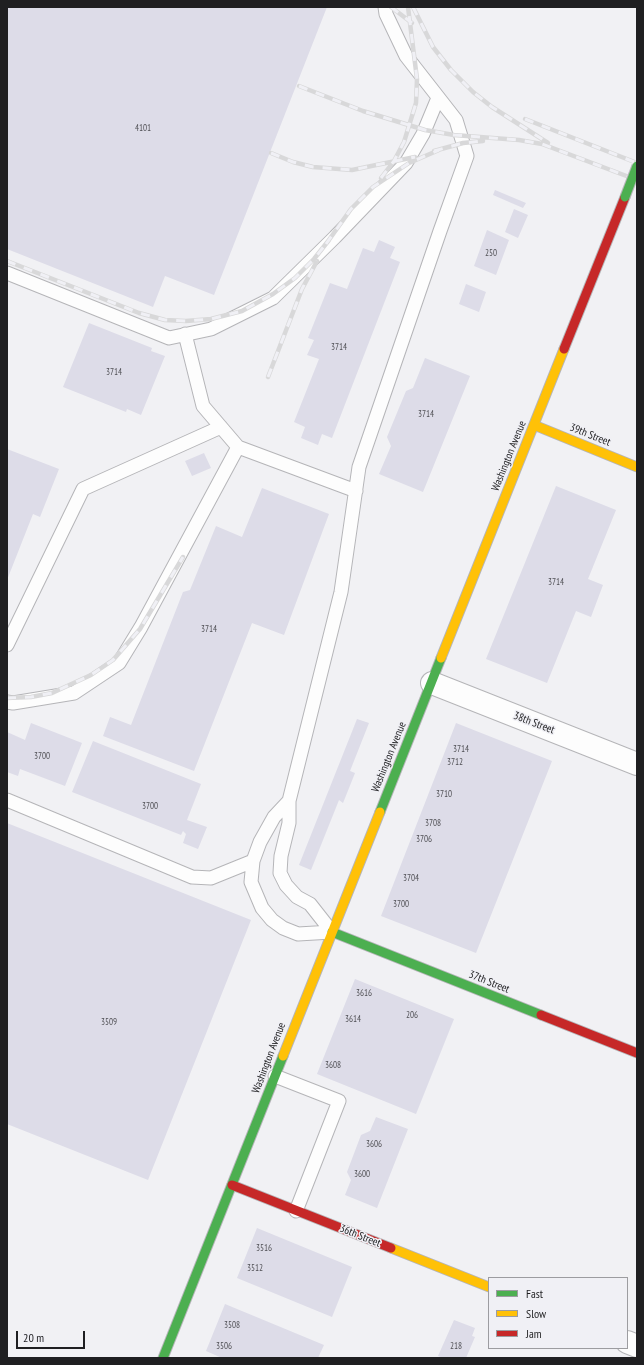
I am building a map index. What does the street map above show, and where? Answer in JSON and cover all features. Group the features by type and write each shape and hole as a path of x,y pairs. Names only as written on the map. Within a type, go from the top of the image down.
{"street":[{"name":"Washington Avenue","path":"163,1358 637,166"},
{"name":"39th Street","path":"534,425 637,467"},
{"name":"38th Street","path":"432,683 637,764"},
{"name":"37th Street","path":"332,932 637,1053"},
{"name":"36th Street","path":"232,1186 488,1287"}],"lane":[{"path":"332,932 310,904 297,896 286,885 280,873 281,856 289,823 289,801 341,592 359,467 467,156 456,120 406,56 386,14 385,7"},
{"path":"7,273 169,338 211,329 273,298 406,163 423,134 438,98"},
{"path":"185,334 203,406 238,447 356,491"},
{"path":"7,645 83,489 221,427"},
{"path":"7,702 13,703 74,693 119,663 141,627 238,447"},
{"path":"7,800 192,877 211,878 253,862"},
{"path":"289,801 274,817 260,842 253,862 251,882 262,908 272,920 298,934 332,932"},
{"path":"275,1076 339,1101 296,1211"}],"building":[{"path":"7,7 327,7 214,295 165,276 153,307 7,249"},
{"path":"495,190 526,203 523,208 493,195"},
{"path":"514,209 528,215 518,238 505,232"},
{"path":"487,230 509,240 496,275 474,266"},
{"path":"379,240 395,247 390,258 400,262 332,438 322,434 318,445 301,438 305,427 294,422 319,359 307,355 314,340 308,338 330,283 347,289 363,248 374,252"},
{"path":"466,284 486,292 479,312 459,304"},
{"path":"89,323 152,348 151,351 165,356 141,415 127,409 126,412 63,387"},
{"path":"425,358 470,376 423,492 379,474 391,446 387,437 406,391 413,388"},
{"path":"7,449 59,469 40,517 33,514 7,580"},
{"path":"204,453 211,468 192,476 185,461"},
{"path":"556,486 616,510 588,579 603,585 591,617 576,611 547,683 486,659"},
{"path":"262,488 329,514 284,635 252,623 194,771 103,736 110,717 131,725 183,592 190,590 216,526 242,537"},
{"path":"357,719 369,723 350,771 355,773 343,803 339,800 311,870 299,865"},
{"path":"31,723 82,743 65,786 20,769 18,776 7,772 7,732 25,740"},
{"path":"456,723 552,761 476,953 381,916"},
{"path":"93,741 201,784 187,820 207,827 198,849 183,843 186,834 183,831 181,835 72,792"},
{"path":"7,823 251,920 148,1180 7,1124"},
{"path":"355,979 454,1019 416,1114 317,1074"},
{"path":"376,1117 408,1129 377,1208 345,1195 351,1180 347,1172 361,1135 370,1131"},
{"path":"257,1228 352,1267 332,1317 237,1278"},
{"path":"225,1304 324,1345 318,1358 222,1358 206,1351"},
{"path":"454,1320 475,1328 472,1336 475,1337 466,1358 443,1358 438,1356"}],"railway":[{"path":"391,7 412,23"},
{"path":"381,178 394,161 404,142 416,103 417,79 408,7"},
{"path":"413,7 433,47 451,70 473,92 492,107 548,143"},
{"path":"299,86 363,111 425,130 454,135 519,140 542,144 637,180"},
{"path":"525,119 637,163"},
{"path":"434,151 463,143 483,141"},
{"path":"326,244 351,209 373,187 409,163 439,150"},
{"path":"271,153 293,162 313,167 352,170 415,157"},
{"path":"7,261 139,313 165,320 186,321 211,319 242,311 273,294 295,278 314,259 329,240"},
{"path":"268,377 302,289 317,261"},
{"path":"7,698 31,697 52,693 91,675 113,660 140,629 183,557"}],"traffic: fast":[{"path":"625,197 637,166"},
{"path":"380,812 441,658"},
{"path":"332,932 541,1015"},
{"path":"163,1358 283,1056"}],"traffic: slow":[{"path":"441,658 564,349"},
{"path":"534,425 637,467"},
{"path":"283,1056 380,812"},
{"path":"391,1248 488,1287"}],"traffic: jam":[{"path":"564,349 625,197"},
{"path":"541,1015 637,1053"},
{"path":"232,1185 391,1248"}]}
